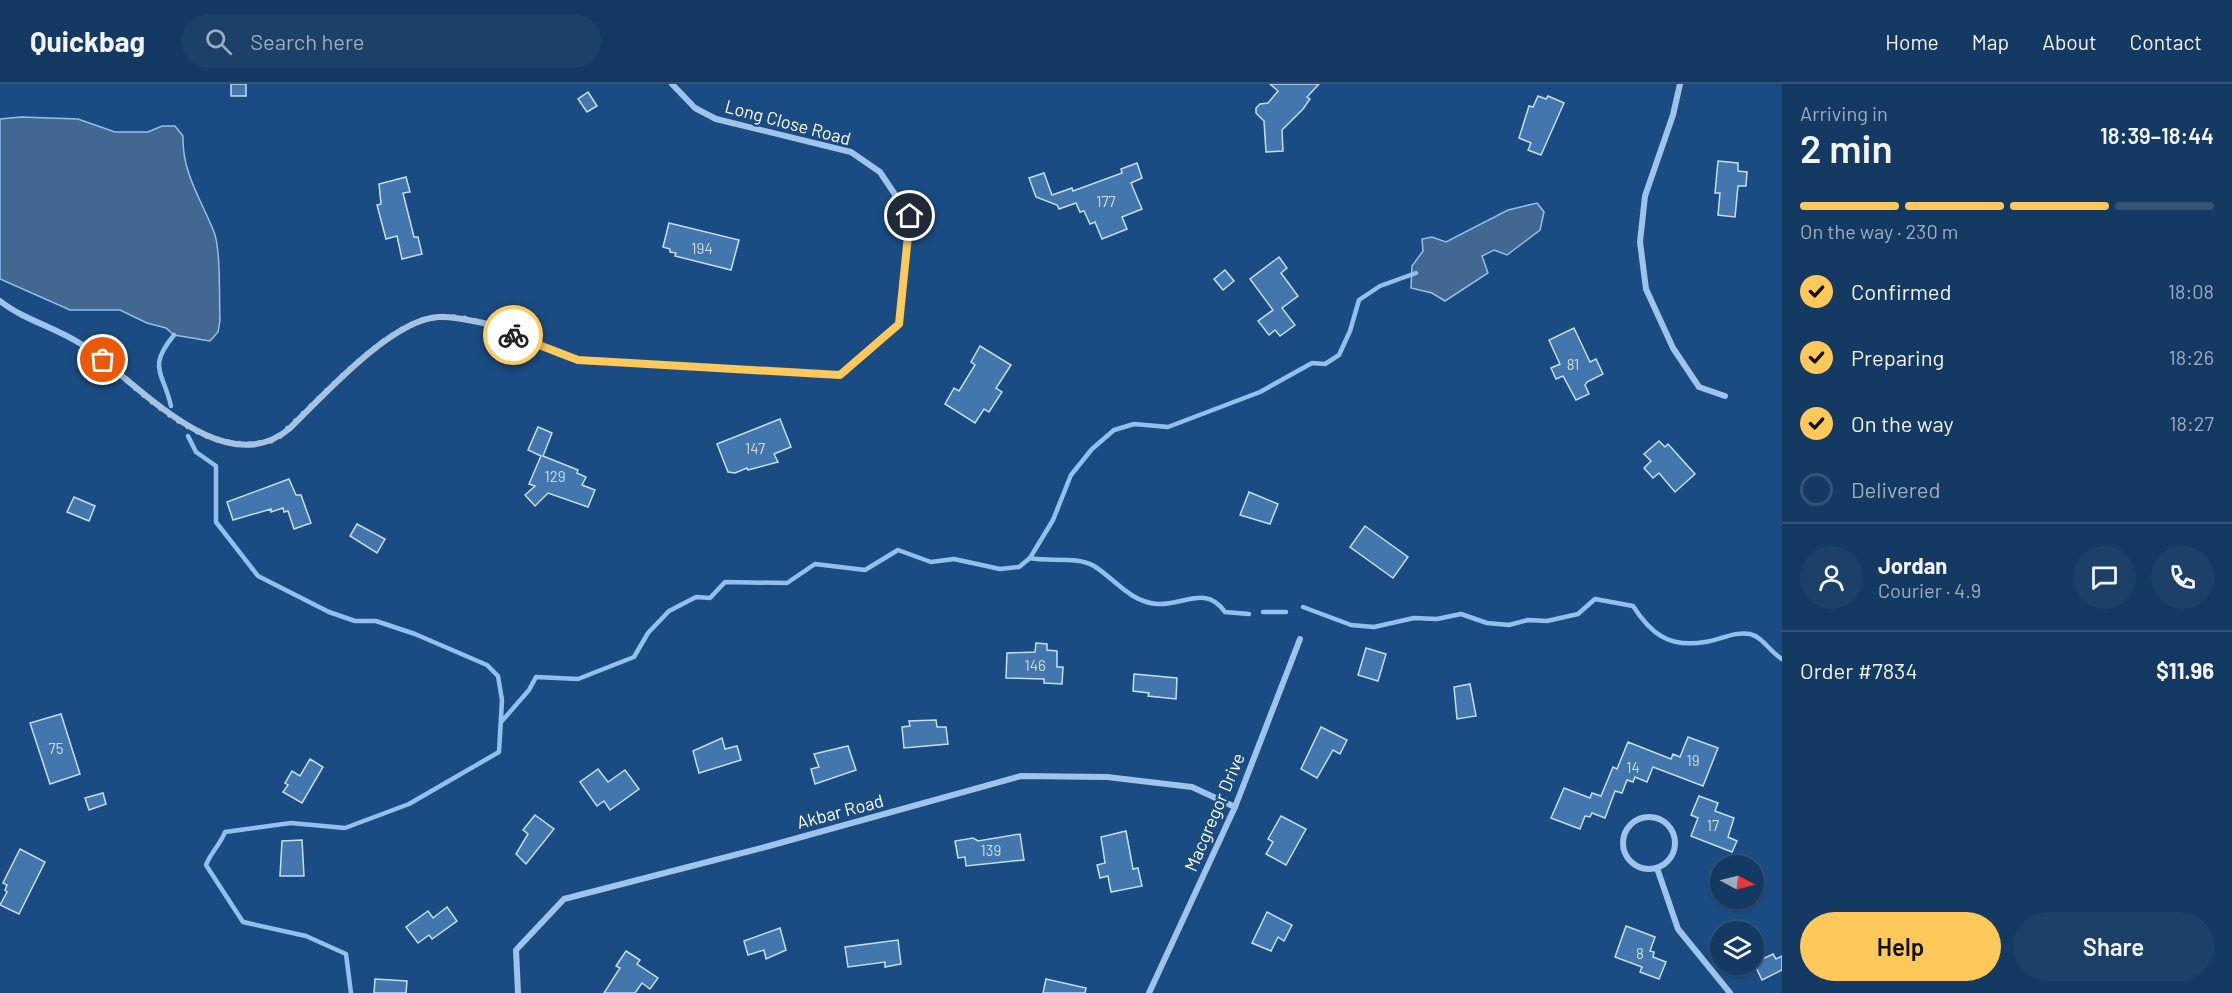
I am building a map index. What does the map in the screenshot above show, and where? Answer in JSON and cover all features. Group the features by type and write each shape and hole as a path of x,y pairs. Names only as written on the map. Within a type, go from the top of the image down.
{"street":[{"name":"Long Close Road","path":"0,301 13,311 80,343 138,391 188,426 219,440 260,445 276,439 289,429 384,341 411,324 438,317 491,325 558,354 578,360 840,375 899,324 910,216 880,172 851,152 716,119 695,108 672,84"},
{"path":"1680,84 1673,115 1645,196 1640,242 1646,289 1673,348 1700,387 1725,396"},
{"name":"Macgregor Drive","path":"1149,993 1235,807 1300,639"},
{"name":"Akbar Road","path":"518,993 516,950 564,899 769,846 1021,776 1107,777 1192,787 1235,807"},
{"path":"1649,817 1663,821 1674,836 1671,856 1657,868 1638,867 1625,853 1624,835 1628,826 1640,818 1649,817"},
{"path":"1657,868 1678,929 1730,993"}],"water":[{"path":"21,117 78,119 115,132 148,132 162,126 175,126 183,136 189,174 216,240 219,262 220,320 218,332 210,341 174,335 166,328 147,323 120,310 70,310 0,279 0,119"},
{"path":"1537,203 1544,212 1540,230 1507,255 1494,250 1482,256 1488,273 1445,301 1432,293 1411,288 1412,266 1423,251 1422,239 1432,237 1446,242 1508,210"}],"building":[{"path":"231,84 246,84 246,96 231,96"},
{"path":"1270,84 1319,84 1307,97 1310,99 1303,109 1282,130 1283,151 1266,152 1264,121 1256,113 1256,108 1260,104 1268,103 1278,91"},
{"path":"588,92 597,106 587,112 578,99"},
{"path":"1538,96 1546,99 1548,96 1564,103 1541,155 1528,150 1531,143 1519,138 1529,106 1533,107"},
{"path":"1718,161 1738,163 1738,171 1747,172 1746,186 1738,186 1735,217 1718,215 1720,193 1715,193"},
{"path":"1137,163 1142,178 1131,183 1142,209 1122,217 1127,229 1102,239 1095,222 1090,224 1084,211 1080,212 1076,203 1059,209 1057,205 1036,197 1029,178 1044,173 1052,195 1072,188 1073,191 1122,173 1121,169"},
{"path":"406,177 410,192 403,193 414,237 418,237 422,254 402,259 397,236 386,239 377,205 381,204 379,184"},
{"path":"669,223 739,240 731,270 675,256 676,253 663,247"},
{"path":"1279,257 1287,268 1281,273 1298,296 1282,308 1295,325 1280,336 1275,330 1269,335 1258,321 1273,310 1250,279"},
{"path":"1225,270 1234,281 1223,290 1214,279"},
{"path":"1574,328 1590,362 1596,359 1603,374 1587,382 1585,385 1589,394 1576,400 1563,376 1556,379 1551,368 1560,364 1549,340"},
{"path":"980,346 1011,365 996,388 1002,392 989,412 984,409 975,423 945,404 954,388 959,391 975,365 971,362"},
{"path":"780,419 791,447 774,454 778,462 748,470 747,468 735,473 728,472 717,444"},
{"path":"538,427 552,433 543,456 578,470 577,473 586,477 582,485 595,490 588,507 548,493 535,506 525,495 535,486 529,484 541,456 528,450"},
{"path":"1659,441 1665,447 1668,444 1695,474 1675,492 1659,473 1653,478 1644,468 1651,461 1644,454"},
{"path":"289,479 296,495 301,495 311,523 294,529 288,511 284,512 283,508 271,512 271,509 233,520 227,502"},
{"path":"1249,492 1278,504 1270,524 1240,515"},
{"path":"74,497 95,506 89,521 67,512"},
{"path":"357,524 385,539 377,553 350,536"},
{"path":"1365,526 1408,557 1393,578 1350,547"},
{"path":"1036,643 1047,644 1047,650 1057,651 1057,667 1063,667 1062,684 1044,683 1044,679 1006,678 1007,653 1035,652"},
{"path":"1366,648 1386,654 1378,681 1358,675"},
{"path":"1134,674 1177,678 1176,699 1148,696 1149,693 1133,691"},
{"path":"1470,684 1476,716 1457,719 1454,687"},
{"path":"61,714 80,774 50,784 30,723"},
{"path":"936,720 937,727 946,727 948,744 904,748 902,727 910,726 909,721"},
{"path":"1321,727 1347,740 1340,754 1333,750 1317,778 1301,769"},
{"path":"1688,737 1718,748 1703,786 1653,767 1647,782 1635,777 1633,782 1627,780 1622,793 1615,791 1605,818 1592,813 1590,817 1585,816 1580,829 1551,818 1564,788 1590,798 1592,793 1601,796 1613,767 1617,769 1628,742 1671,759 1673,754 1680,757"},
{"path":"722,738 725,749 737,746 741,760 699,773 693,751"},
{"path":"848,746 856,770 815,784 811,769 819,767 814,754"},
{"path":"310,759 323,767 302,803 283,792 288,785 285,783 292,771 300,776"},
{"path":"598,769 608,782 625,770 639,789 610,810 604,801 597,806 580,782"},
{"path":"103,793 106,804 89,810 85,798"},
{"path":"1699,796 1718,803 1715,811 1734,818 1728,837 1737,841 1732,852 1691,836 1698,818 1691,815"},
{"path":"535,815 554,829 526,864 516,854 528,834 523,830"},
{"path":"1281,816 1306,829 1286,865 1266,854 1273,842 1268,839"},
{"path":"1126,831 1133,869 1138,868 1142,886 1111,892 1108,876 1100,878 1097,865 1105,863 1101,837"},
{"path":"1020,834 1024,860 966,866 965,857 958,858 955,841 973,838 978,841"},
{"path":"302,840 304,876 280,876 282,841"},
{"path":"20,849 45,862 19,914 0,905 7,892 5,890 7,885 3,883"},
{"path":"447,907 457,921 432,939 429,935 418,943 406,927 428,911 433,918"},
{"path":"1267,912 1292,925 1284,941 1278,937 1271,951 1252,943"},
{"path":"1626,926 1655,937 1650,951 1654,952 1653,957 1666,962 1659,979 1640,972 1642,967 1615,957"},
{"path":"780,928 786,950 766,959 764,950 748,955 744,941"},
{"path":"898,940 901,964 885,967 885,962 848,967 845,947"},
{"path":"626,951 640,960 637,964 658,978 650,989 642,983 635,993 604,993 620,968 616,966"},
{"path":"1773,954 1776,959 1782,956 1782,970 1762,980 1760,975 1764,975 1764,958"},
{"path":"375,979 407,981 406,993 374,993"},
{"path":"1046,979 1086,988 1085,993 1043,993"}],"waterway":[{"path":"502,721 529,690 536,677 578,679 634,657 648,633 669,611 696,597 710,598 725,582 787,583 815,564 865,570 898,550 931,562 954,559 1000,569 1019,567 1030,558 1053,520 1071,475 1092,449 1114,430 1134,424 1168,427 1260,392 1312,363 1325,364 1339,355 1350,331 1359,300 1380,286 1416,273"},
{"path":"171,406 159,370 159,363 161,355 174,335"},
{"path":"188,436 196,452 216,466 216,522 258,576 329,612 355,621 376,621 415,634 487,665 498,676 502,700 499,752 409,804 345,828 291,823 225,832 208,860 206,865 243,922 306,936 346,954 351,993"},
{"path":"1030,558 1087,563 1102,571 1131,595 1147,602 1166,604 1202,598 1210,599 1225,612 1249,614"},
{"path":"1303,607 1351,625 1374,627 1414,618 1437,619 1461,614 1487,623 1509,625 1528,620 1547,621 1578,614 1595,599 1633,606 1654,631 1671,641 1681,643 1711,641 1744,633 1759,638 1782,659"},
{"path":"1263,612 1286,612"}],"way so far":[{"path":"103,360 173,418 195,430 219,440 260,445 276,439 289,429 384,341 411,324 438,317 491,325 513,335"}],"route":[{"path":"513,335 578,360 840,375 899,324 910,216"}]}
